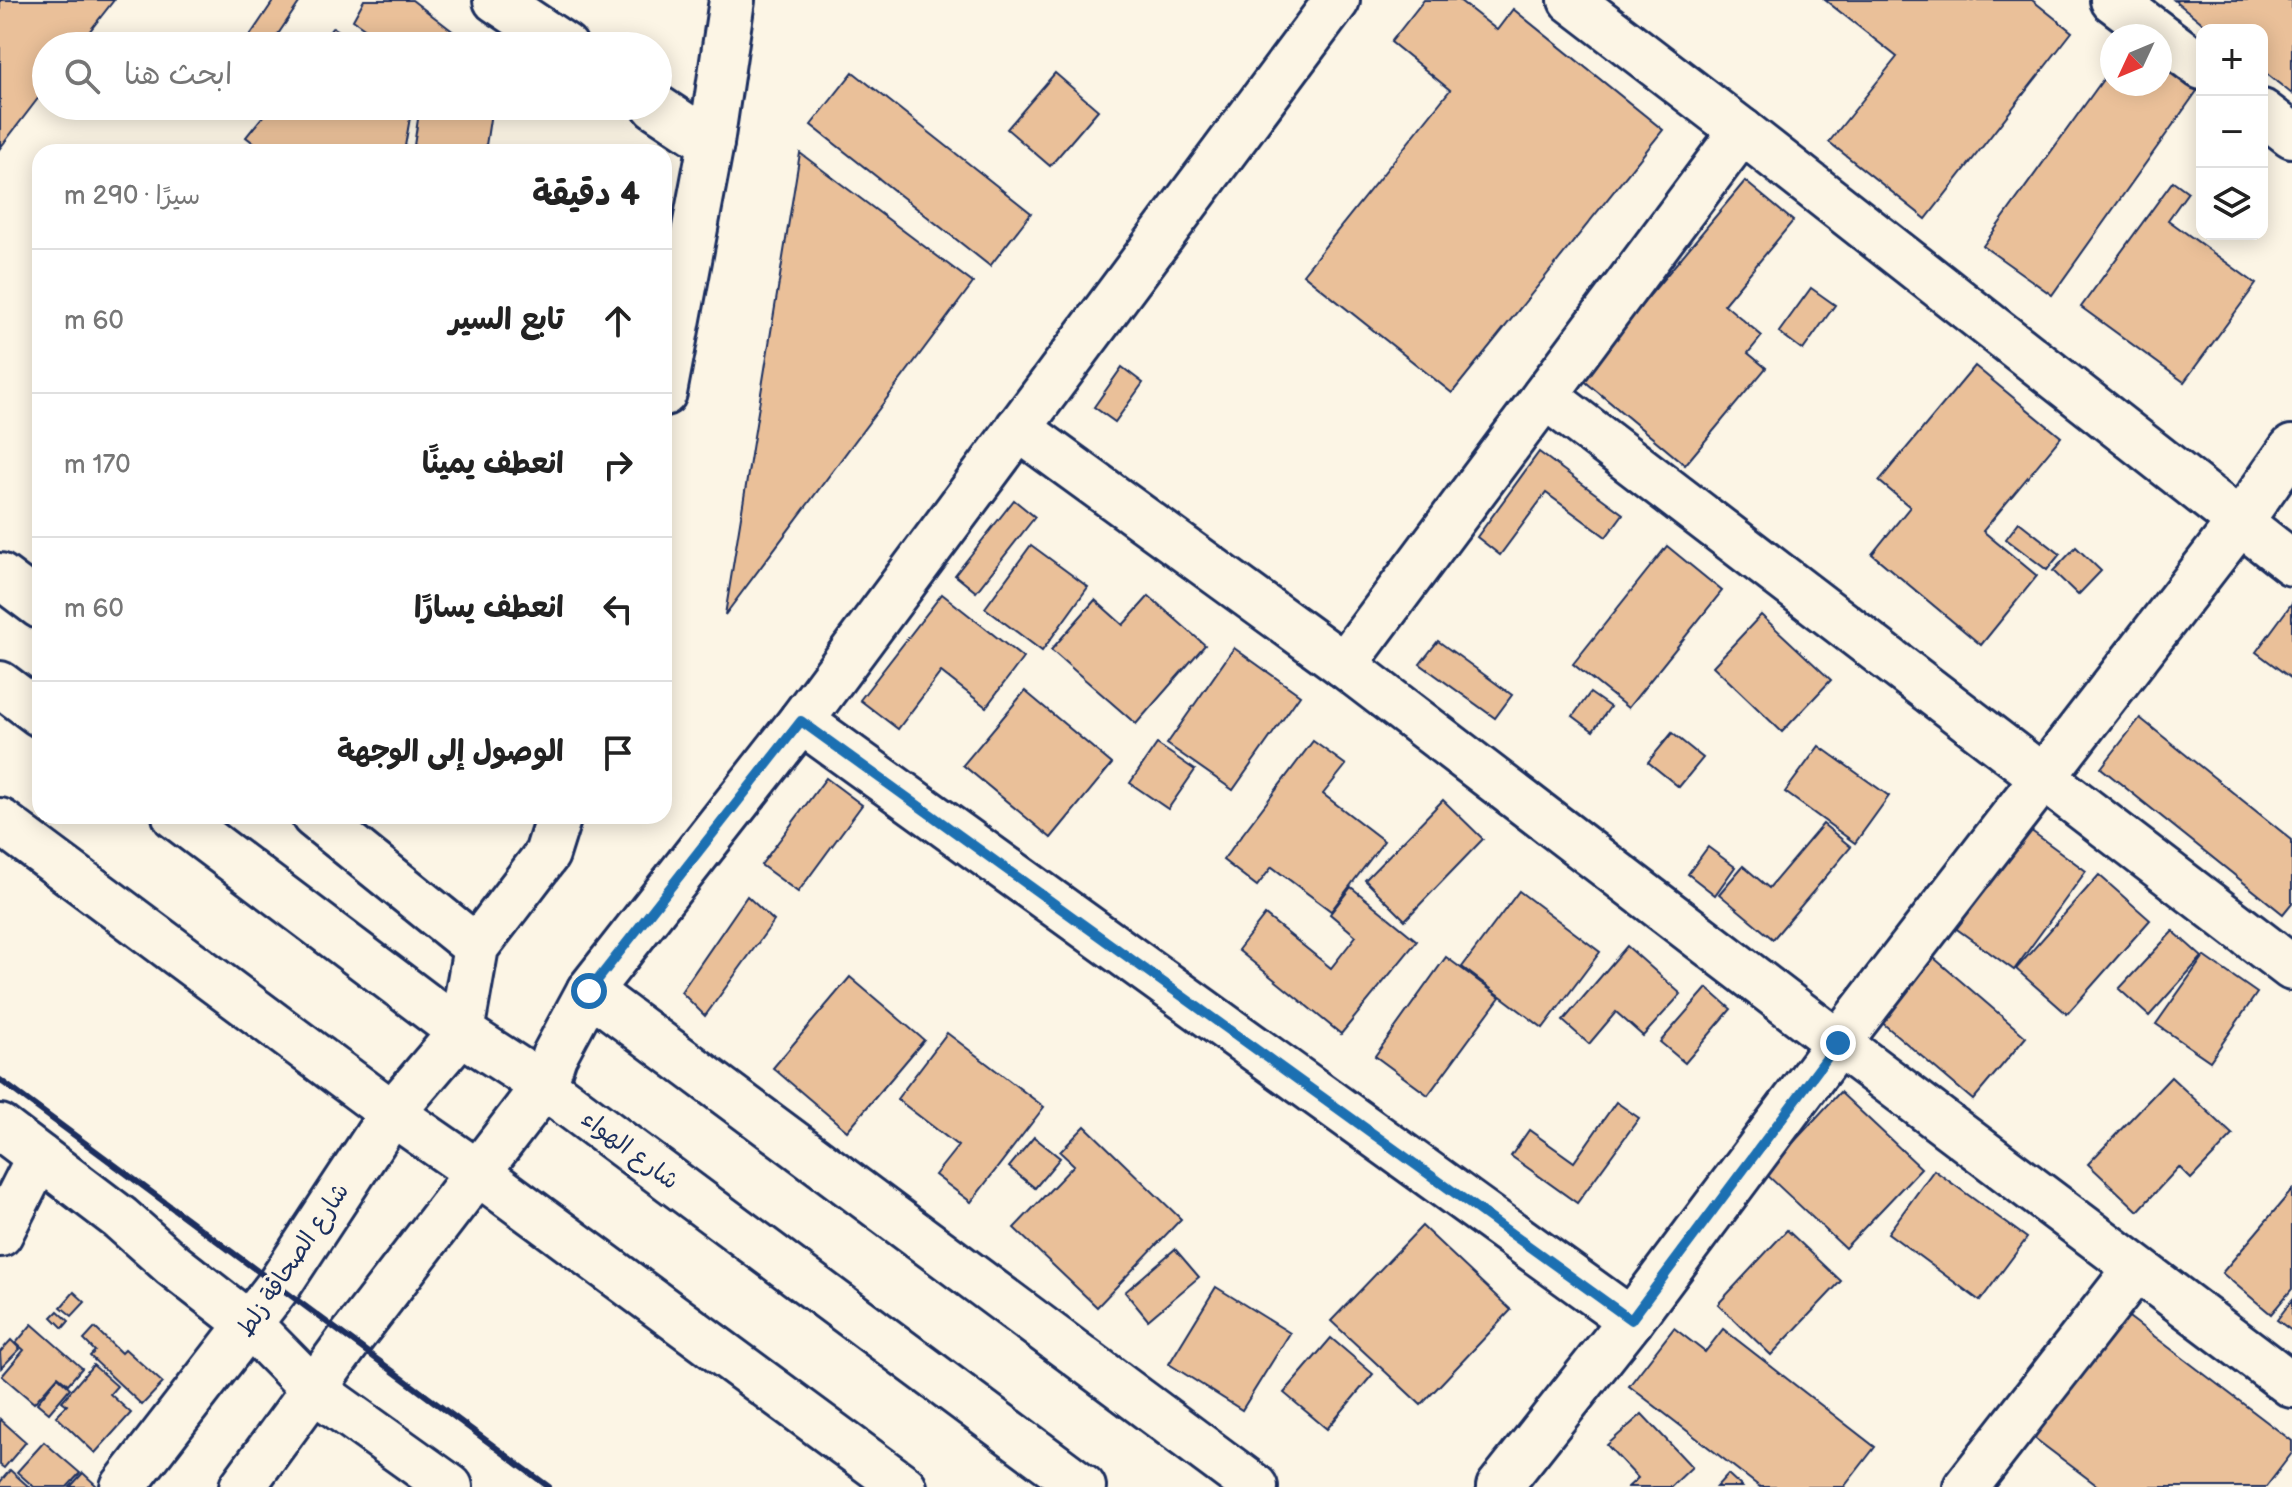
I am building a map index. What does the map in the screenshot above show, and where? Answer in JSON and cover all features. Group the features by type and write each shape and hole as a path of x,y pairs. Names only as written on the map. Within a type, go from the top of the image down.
{"main road":[{"path":"496,0 544,32"},
{"path":"672,350 711,143 732,0"},
{"path":"242,1487 544,1086 554,1056 589,991 801,721 1337,0"},
{"path":"1571,0 2292,563"},
{"path":"2113,0 2196,62"},
{"path":"672,117 711,143"},
{"path":"2268,117 2292,135"},
{"path":"1344,665 1742,131"},
{"path":"1545,396 2292,968"},
{"path":"1018,428 1344,665 2292,1385"},
{"path":"1499,1487 1631,1320 1838,1043 2044,779 2240,522 2292,448"},
{"path":"0,576 32,600"},
{"path":"0,684 32,708"},
{"path":"801,721 1631,1320"},
{"path":"0,821 392,1113 477,1172 904,1487"},
{"name":"شارع الهواء","path":"186,824 461,1032 544,1086 1083,1487"},
{"path":"324,824 476,947"},
{"path":"461,1032 476,947 547,854 556,824"},
{"path":"589,991 1255,1487"},
{"name":"شارع الصحافة زلط","path":"123,1487 279,1285 392,1113 461,1032"},
{"path":"0,1127 120,1218 173,1265 250,1325 313,1389 450,1487"},
{"path":"0,1234 39,1157"},
{"path":"1966,1487 2136,1269"}],"building":[{"path":"0,0 114,0 89,32 32,32 32,106 0,148"},
{"path":"274,0 301,0 279,32 252,32"},
{"path":"364,0 412,0 454,32 370,32 353,20"},
{"path":"1424,0 1459,0 1497,30 1513,9 1663,130 1452,393 1303,274 1450,90 1391,42"},
{"path":"1825,0 2032,0 2072,32 1926,219 1829,142 1897,57"},
{"path":"2174,0 2292,0 2292,94 2268,75 2268,24 2204,24"},
{"path":"853,72 1031,213 990,266 811,125"},
{"path":"1055,73 1098,110 1050,166 1007,129"},
{"path":"2172,73 2196,90 2052,295 1983,246 2100,84 2100,96 2172,96"},
{"path":"260,120 410,120 405,144 255,144 246,137"},
{"path":"418,120 490,120 486,144 414,144"},
{"path":"800,153 973,283 725,615"},
{"path":"1745,181 1793,221 1724,304 1762,336 1748,353 1766,368 1685,465 1581,378"},
{"path":"2173,181 2188,192 2168,220 2256,284 2184,382 2081,307"},
{"path":"1811,288 1835,305 1803,350 1779,332"},
{"path":"1975,366 2061,437 1983,531 2037,576 1981,645 1872,554 1910,507 1879,481"},
{"path":"1122,367 1143,383 1115,422 1094,407"},
{"path":"1539,452 1623,514 1606,537 1546,493 1500,555 1477,537"},
{"path":"1014,500 1035,517 976,592 955,575"},
{"path":"2019,522 2060,554 2047,570 2006,539"},
{"path":"1031,545 1088,587 1042,651 985,608"},
{"path":"1667,546 1722,591 1628,708 1573,664"},
{"path":"2076,547 2101,571 2078,595 2053,571"},
{"path":"942,594 1023,658 986,707 941,672 898,729 860,700"},
{"path":"1149,596 1205,645 1136,724 1051,650 1095,600 1123,625"},
{"path":"2292,603 2292,679 2256,652"},
{"path":"1761,615 1831,680 1782,732 1713,666"},
{"path":"1438,641 1512,695 1495,718 1420,664"},
{"path":"1234,648 1300,695 1233,790 1167,744"},
{"path":"1025,691 1112,764 1051,838 963,765"},
{"path":"1590,693 1610,707 1593,731 1573,716"},
{"path":"2140,718 2292,840 2292,903 2283,914 2101,768"},
{"path":"1672,733 1703,758 1679,787 1648,762"},
{"path":"1313,741 1346,765 1323,794 1384,841 1331,911 1272,867 1257,886 1223,860"},
{"path":"1157,744 1195,770 1168,809 1130,783"},
{"path":"1819,746 1889,796 1855,843 1785,792"},
{"path":"826,778 862,805 798,892 761,865"},
{"path":"1443,800 1483,839 1405,920 1365,880"},
{"path":"1823,824 1851,847 1773,939 1719,894 1743,866 1769,888"},
{"path":"2026,827 2086,871 2014,970 1954,927"},
{"path":"1708,847 1735,867 1715,895 1688,874"},
{"path":"2099,875 2150,920 2067,1014 2016,969"},
{"path":"1351,887 1417,941 1341,1034 1238,950 1265,915 1331,968 1356,936 1330,914"},
{"path":"1519,891 1600,952 1543,1028 1462,967"},
{"path":"747,896 774,921 705,1016 681,992"},
{"path":"2173,931 2202,957 2149,1016 2119,989"},
{"path":"1627,946 1681,994 1643,1036 1616,1012 1589,1044 1563,1021"},
{"path":"2204,956 2257,993 2210,1061 2156,1024"},
{"path":"1446,957 1500,997 1428,1095 1375,1056"},
{"path":"1934,958 2026,1037 1973,1100 1880,1021"},
{"path":"850,977 924,1040 847,1131 773,1068"},
{"path":"1707,988 1731,1009 1685,1063 1660,1042"},
{"path":"947,1033 1044,1107 971,1202 935,1175 958,1146 897,1099"},
{"path":"2171,1077 2233,1135 2191,1179 2179,1167 2138,1211 2088,1164"},
{"path":"1840,1092 1921,1168 1845,1248 1765,1173"},
{"path":"1616,1102 1639,1118 1577,1203 1511,1156 1529,1130 1574,1162"},
{"path":"1085,1126 1181,1219 1097,1307 1014,1228 1074,1165 1060,1152"},
{"path":"1034,1137 1060,1158 1035,1188 1009,1167"},
{"path":"1934,1170 2027,1238 1980,1301 1888,1233"},
{"path":"2292,1190 2292,1289 2271,1314 2222,1273"},
{"path":"1422,1226 1511,1310 1421,1405 1331,1321"},
{"path":"1787,1230 1841,1281 1771,1355 1718,1304"},
{"path":"1175,1249 1199,1277 1148,1320 1125,1292"},
{"path":"1216,1287 1290,1333 1242,1410 1169,1364"},
{"path":"74,1292 85,1302 72,1316 61,1307"},
{"path":"2292,1300 2292,1331 2277,1320"},
{"path":"58,1311 69,1321 63,1328 52,1317"},
{"path":"2121,1311 2292,1441 2292,1453 2266,1487 2099,1487 2029,1434"},
{"path":"32,1324 82,1368 68,1384 58,1376 34,1403 2,1376 24,1350 16,1343"},
{"path":"95,1328 121,1353 125,1349 163,1383 142,1405 90,1356 95,1351 84,1340"},
{"path":"1674,1328 1705,1352 1723,1329 1875,1447 1844,1487 1760,1487 1629,1386"},
{"path":"1331,1338 1373,1374 1327,1429 1284,1393"},
{"path":"11,1340 20,1349 1,1368 0,1352"},
{"path":"93,1365 117,1386 110,1394 131,1413 95,1453 56,1416 67,1405 62,1401"},
{"path":"58,1377 70,1388 49,1413 37,1403"},
{"path":"1642,1414 1692,1467 1671,1487 1628,1487 1638,1478 1607,1445"},
{"path":"0,1419 26,1442 4,1468 0,1465"},
{"path":"44,1442 80,1473 67,1487 34,1487 17,1472"},
{"path":"10,1470 29,1487 0,1487 0,1482"},
{"path":"83,1473 98,1487 70,1487"},
{"path":"1728,1474 1742,1487 1716,1487"}],"railway":[{"path":"0,1080 549,1487"}],"route":[{"path":"589,991 801,721 1631,1320 1838,1043"}]}
